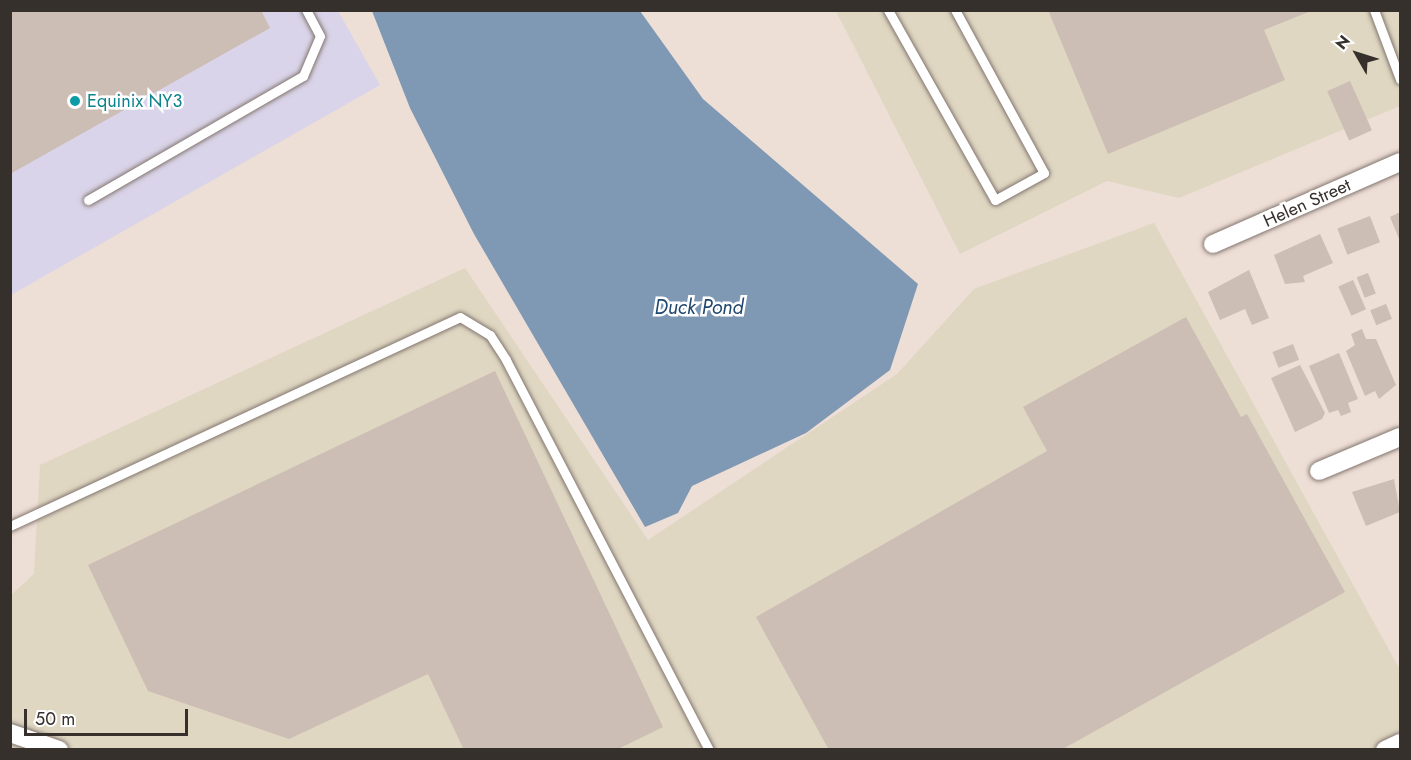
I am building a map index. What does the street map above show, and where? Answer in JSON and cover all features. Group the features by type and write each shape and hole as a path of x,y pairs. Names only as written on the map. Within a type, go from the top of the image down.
{"street":[{"name":"Helen Street","path":"1213,244 1401,162"},
{"path":"1319,471 1401,437"},
{"path":"10,733 58,750"},
{"path":"1385,750 1401,743"}],"lane":[{"path":"88,200 303,76 320,36 306,10"},
{"path":"888,10 995,201 1044,173 955,10"},
{"path":"1374,10 1401,79"},
{"path":"10,526 460,317 490,335 506,360 709,750"}],"shaded area":[{"path":"11,11 338,11 380,85 11,295"},
{"path":"836,11 1400,11 1400,106 1179,198 1107,181 960,254"},
{"path":"1154,223 1400,670 1400,749 11,749 10,596 34,574 40,465 465,268 648,540 897,374 974,289"}],"water":[{"name":"Duck Pond","path":"372,11 640,11 703,99 918,284 890,370 806,433 692,486 678,513 645,527 474,234 410,108"}],"building":[{"name":"Equinix NY3","path":"10,10 261,10 270,28 10,174"},
{"path":"1048,10 1311,11 1264,30 1285,80 1108,154"},
{"path":"1350,81 1372,130 1349,140 1327,91"},
{"path":"1400,212 1400,241 1390,217"},
{"path":"1370,216 1380,242 1347,255 1337,229"},
{"path":"1320,234 1333,263 1303,276 1305,282 1285,284 1274,255"},
{"path":"1249,270 1269,318 1252,325 1245,309 1220,320 1208,292"},
{"path":"1368,273 1376,294 1365,298 1357,277"},
{"path":"1353,280 1366,309 1351,316 1338,287"},
{"path":"1386,304 1392,319 1376,325 1370,310"},
{"path":"1186,317 1241,417 1247,414 1345,592 1061,750 829,750 756,617 1047,451 1023,407"},
{"path":"1362,329 1366,339 1376,339 1396,385 1379,399 1375,391 1365,396 1346,351 1355,345 1351,334"},
{"path":"1293,344 1299,360 1279,368 1272,352"},
{"path":"1339,353 1358,399 1348,403 1351,412 1341,416 1338,410 1329,413 1309,366"},
{"path":"1300,365 1325,413 1322,419 1295,432 1271,378"},
{"path":"495,371 663,727 616,750 464,750 428,674 289,739 148,691 88,565"},
{"path":"1394,479 1400,512 1366,526 1352,492"}],"place":[{"name":"Equinix NY3","path":"75,101"}]}
